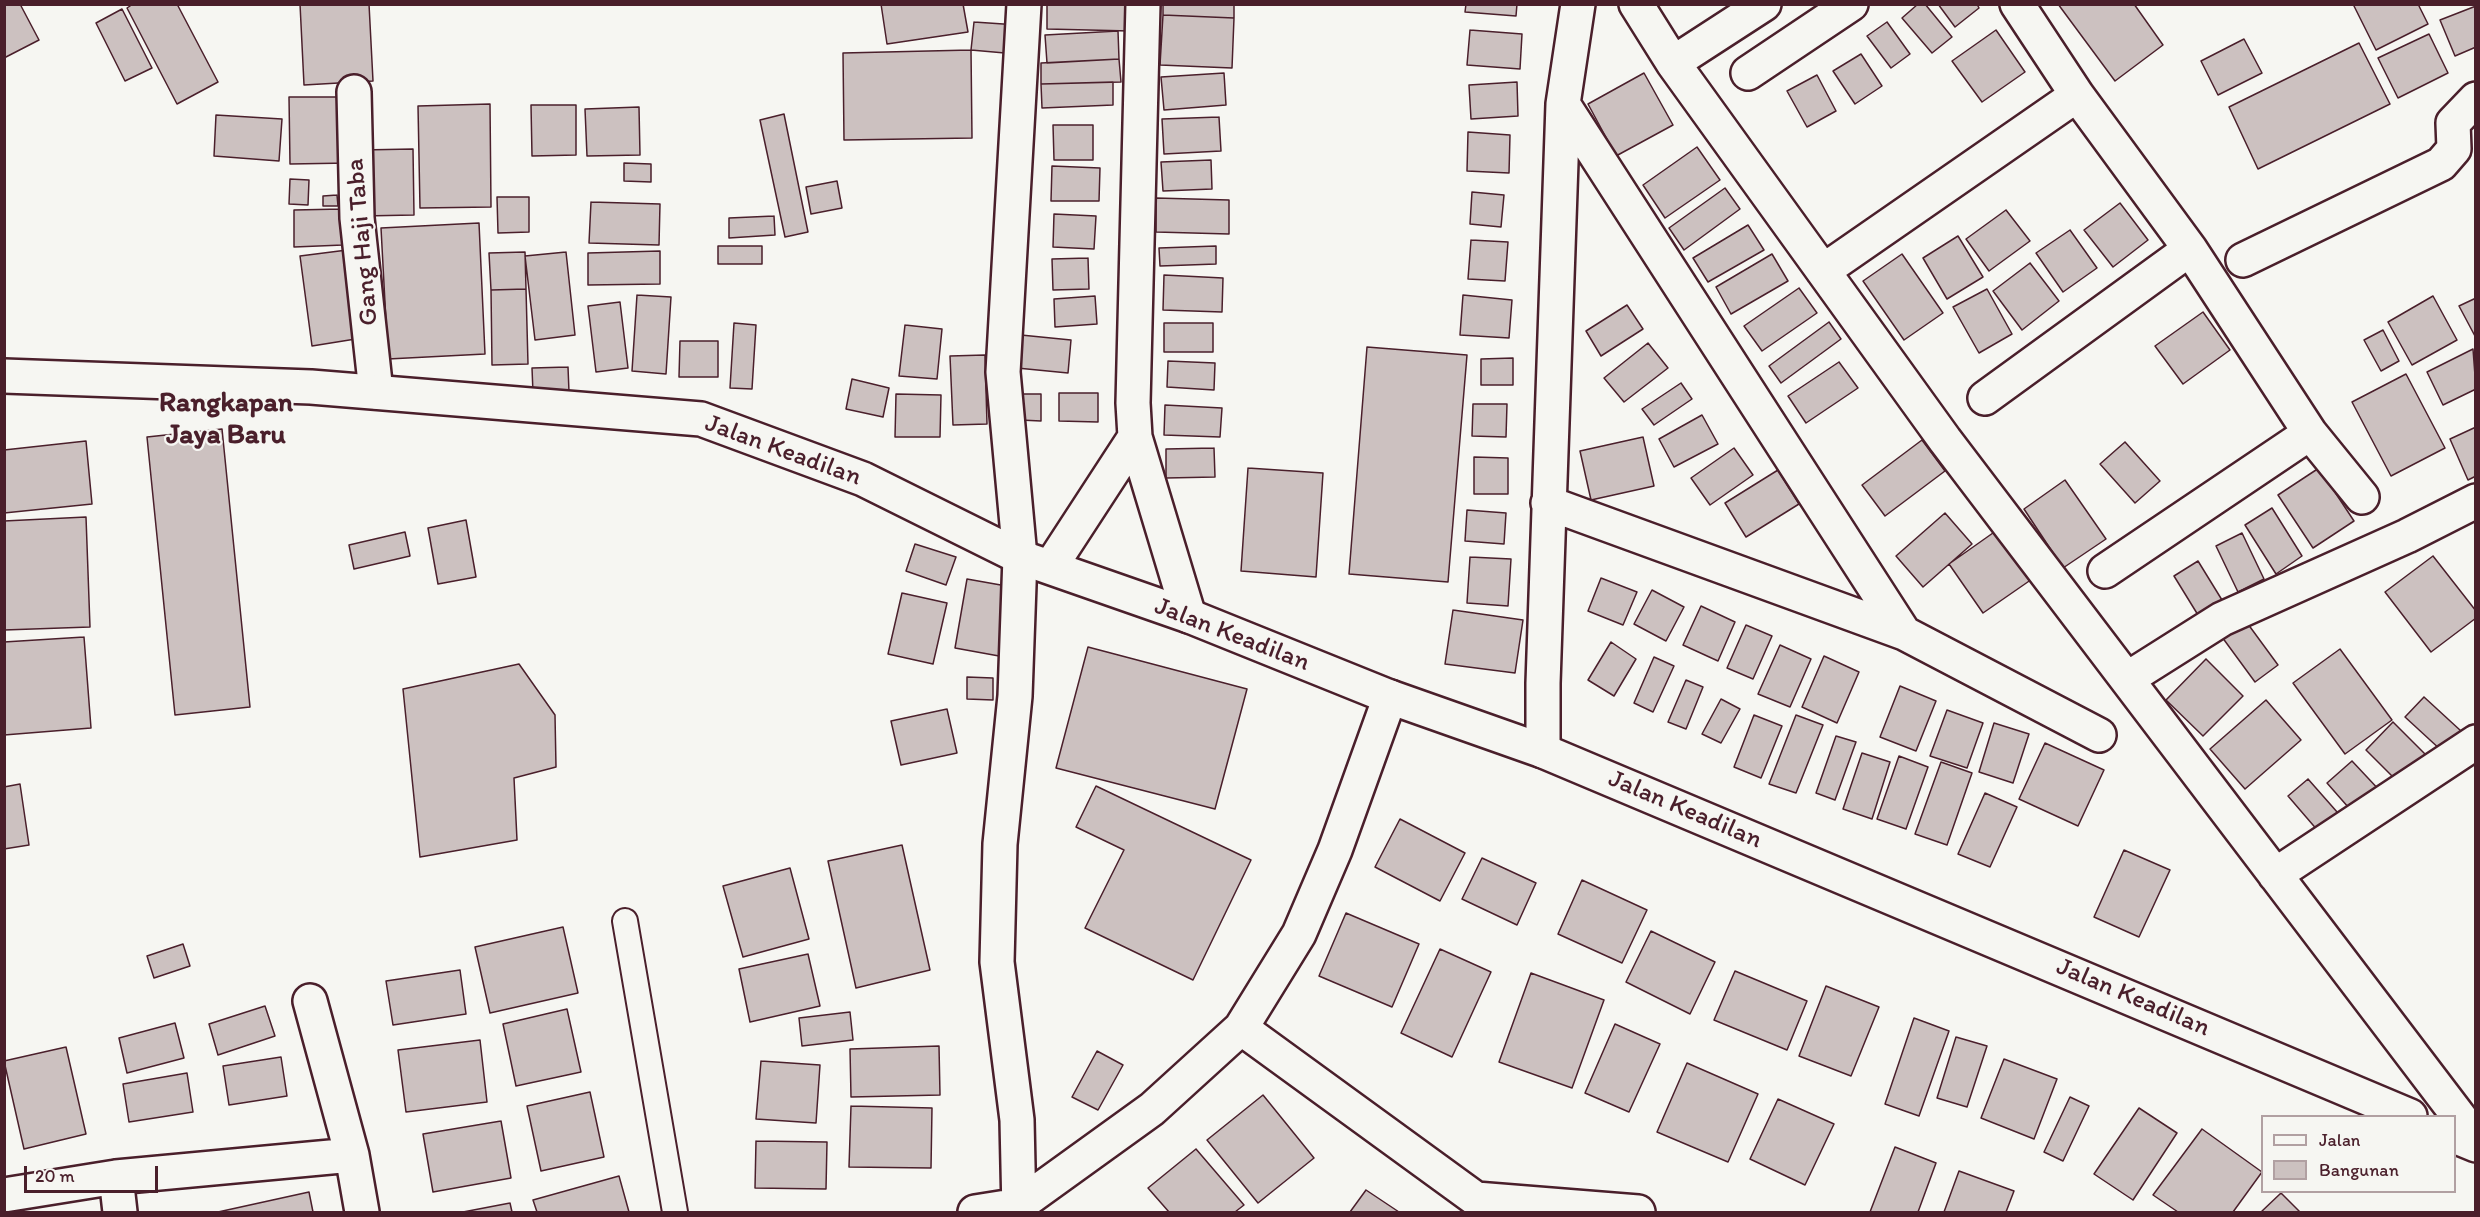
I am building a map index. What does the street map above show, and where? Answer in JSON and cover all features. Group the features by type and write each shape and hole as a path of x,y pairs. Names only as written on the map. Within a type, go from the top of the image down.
{"street":[{"path":"1019,1209 1017,1120 997,962 1000,844 1015,696 1035,562 1003,372 1024,4"},
{"path":"1143,4 1133,403 1135,437 1189,616"},
{"path":"1543,751 1548,503 1563,104 1578,4"},
{"path":"1636,4 1673,63 1945,440 2475,1139"},
{"path":"1673,63 1764,4"},
{"path":"1748,74 1851,4"},
{"path":"2017,4 2077,95 2190,249 2310,433 2362,497"},
{"name":"Gang Haji Taba","path":"354,92 357,218 376,392"},
{"path":"1823,271 2077,95"},
{"path":"2243,260 2441,164 2454,149 2453,123 2475,99"},
{"path":"1563,104 1904,633"},
{"path":"1985,398 2190,249"},
{"name":"Jalan Keadilan","path":"4,376 311,387 701,419 863,479 1035,562 1189,616 1390,697 1543,751 2408,1115"},
{"path":"2105,571 2310,433"},
{"path":"1035,562 1135,437"},
{"path":"2127,679 2222,620 2407,536 2475,501"},
{"path":"1548,503 1904,633 2099,735"},
{"path":"975,1212 1019,1209 1152,1109 1241,1028 1299,934 1335,850 1390,697"},
{"path":"2274,875 2475,742"},
{"path":"310,1001 352,1155 362,1212"},
{"path":"1241,1028 1472,1206 1638,1212"},
{"path":"2456,1137 2475,1145"},
{"path":"4,1195 116,1177 352,1155"},
{"path":"116,1177 120,1212"}],"lane":[{"path":"625,921 675,1212"}],"building":[{"path":"4,4 20,4 39,40 4,58"},
{"path":"133,4 177,4 218,82 177,104 127,8"},
{"path":"300,4 369,4 373,81 304,85"},
{"path":"881,4 963,4 968,32 887,44"},
{"path":"1047,4 1131,4 1130,31 1047,29"},
{"path":"1163,4 1234,4 1234,18 1163,15"},
{"path":"1466,4 1517,4 1516,16 1465,12"},
{"path":"1918,4 1925,4 1952,37 1932,53 1902,18"},
{"path":"1938,4 1977,4 1979,8 1955,27"},
{"path":"2058,4 2134,4 2163,45 2115,81"},
{"path":"2353,4 2418,4 2428,24 2376,50"},
{"path":"2476,6 2476,47 2455,56 2440,20"},
{"path":"122,9 152,68 125,81 96,23"},
{"path":"1163,15 1234,18 1232,68 1160,65"},
{"path":"974,22 1018,25 1016,54 971,50"},
{"path":"1887,22 1910,54 1891,68 1867,36"},
{"path":"1470,30 1522,34 1520,69 1467,65"},
{"path":"1996,30 2025,72 1982,102 1952,61"},
{"path":"1118,31 1119,59 1047,63 1045,35"},
{"path":"2429,34 2448,73 2398,98 2378,58"},
{"path":"2244,39 2262,73 2218,95 2201,61"},
{"path":"2359,43 2390,104 2258,169 2229,107"},
{"path":"971,50 972,138 844,140 843,53"},
{"path":"1861,54 1882,86 1855,104 1833,71"},
{"path":"1119,59 1121,82 1041,84 1041,63"},
{"path":"1224,73 1226,105 1164,110 1161,77"},
{"path":"1644,73 1673,125 1616,156 1588,104"},
{"path":"1817,75 1836,111 1807,127 1787,91"},
{"path":"1113,82 1113,105 1042,108 1041,84"},
{"path":"1517,82 1518,116 1471,119 1469,85"},
{"path":"289,97 348,97 349,163 290,164"},
{"path":"490,104 491,207 420,208 418,106"},
{"path":"531,105 576,105 576,155 532,156"},
{"path":"639,107 640,155 587,156 585,109"},
{"path":"784,114 808,232 785,237 760,120"},
{"path":"216,115 282,119 279,161 214,156"},
{"path":"1219,117 1221,151 1164,154 1162,119"},
{"path":"1053,125 1093,125 1093,160 1054,160"},
{"path":"1468,132 1510,135 1509,173 1467,171"},
{"path":"1697,147 1720,180 1665,218 1643,185"},
{"path":"413,149 414,215 362,216 361,150"},
{"path":"1211,160 1212,189 1163,191 1161,162"},
{"path":"624,163 651,164 651,182 624,181"},
{"path":"1052,166 1100,168 1099,201 1051,201"},
{"path":"290,179 309,180 308,205 289,204"},
{"path":"837,181 842,208 811,214 806,187"},
{"path":"1725,188 1740,209 1684,250 1669,228"},
{"path":"1472,192 1504,195 1501,227 1470,224"},
{"path":"337,195 338,206 323,206 323,196"},
{"path":"497,197 529,197 529,232 498,233"},
{"path":"1156,198 1229,200 1229,234 1156,232"},
{"path":"591,202 660,204 659,245 589,243"},
{"path":"2120,203 2148,240 2113,267 2084,230"},
{"path":"342,209 343,245 294,247 294,210"},
{"path":"2006,210 2030,241 1989,271 1966,239"},
{"path":"1054,214 1096,216 1094,249 1053,247"},
{"path":"774,216 775,235 729,238 729,218"},
{"path":"479,223 485,354 388,359 381,228"},
{"path":"1748,225 1764,250 1708,282 1693,258"},
{"path":"2070,230 2097,268 2063,292 2036,253"},
{"path":"1958,236 1983,277 1947,299 1923,258"},
{"path":"1471,240 1508,242 1505,281 1468,279"},
{"path":"718,246 762,246 762,264 718,264"},
{"path":"1216,246 1216,264 1160,266 1159,248"},
{"path":"355,249 368,337 312,346 300,256"},
{"path":"660,251 660,284 588,285 588,253"},
{"path":"525,252 526,289 491,290 489,253"},
{"path":"566,252 575,335 535,340 525,256"},
{"path":"1772,254 1788,281 1731,314 1716,287"},
{"path":"1902,254 1943,313 1904,340 1863,281"},
{"path":"1088,258 1089,289 1053,290 1052,259"},
{"path":"2030,263 2059,301 2022,330 1993,291"},
{"path":"1164,275 1223,278 1222,312 1163,310"},
{"path":"1799,288 1817,313 1762,351 1744,326"},
{"path":"526,289 528,364 492,365 491,290"},
{"path":"1987,289 2012,334 1979,353 1953,307"},
{"path":"637,295 671,297 666,374 632,371"},
{"path":"1463,295 1512,300 1509,338 1460,335"},
{"path":"1095,296 1097,324 1055,327 1054,299"},
{"path":"2433,296 2457,340 2412,365 2388,322"},
{"path":"2476,298 2476,338 2459,306"},
{"path":"620,302 628,368 596,372 588,306"},
{"path":"1627,305 1643,329 1601,356 1586,331"},
{"path":"2203,312 2230,350 2183,384 2155,346"},
{"path":"1829,322 1841,339 1781,383 1769,366"},
{"path":"734,323 756,325 752,389 730,388"},
{"path":"1164,323 1213,323 1213,352 1164,352"},
{"path":"905,325 942,329 937,379 899,376"},
{"path":"2383,330 2399,361 2381,371 2364,340"},
{"path":"1021,335 1071,340 1068,373 1017,368"},
{"path":"680,341 718,341 718,377 679,377"},
{"path":"1648,343 1668,368 1624,402 1604,378"},
{"path":"1367,347 1467,355 1448,582 1349,574"},
{"path":"2473,349 2476,389 2443,405 2427,372"},
{"path":"985,355 987,424 953,425 950,356"},
{"path":"1513,358 1513,385 1481,385 1481,359"},
{"path":"1168,361 1215,363 1214,390 1167,387"},
{"path":"1839,362 1858,388 1806,423 1788,396"},
{"path":"568,367 569,392 533,393 532,368"},
{"path":"2406,374 2445,448 2391,476 2352,402"},
{"path":"852,379 889,388 883,417 846,409"},
{"path":"1681,383 1692,399 1654,425 1642,409"},
{"path":"1059,393 1098,393 1098,422 1059,421"},
{"path":"896,394 941,395 940,437 895,437"},
{"path":"1021,394 1041,394 1041,421 1020,420"},
{"path":"1473,404 1507,404 1506,437 1472,436"},
{"path":"1165,405 1222,408 1220,437 1164,435"},
{"path":"1702,415 1718,444 1674,467 1659,439"},
{"path":"2476,427 2476,476 2468,480 2450,439"},
{"path":"222,429 250,707 175,715 147,437"},
{"path":"1643,437 1654,486 1591,500 1580,451"},
{"path":"1922,440 1945,471 1885,516 1862,485"},
{"path":"86,441 92,504 4,513 4,450"},
{"path":"2125,442 2160,481 2135,503 2100,464"},
{"path":"1214,448 1215,477 1166,478 1166,449"},
{"path":"1734,448 1753,475 1710,505 1691,478"},
{"path":"1474,457 1508,458 1508,494 1474,494"},
{"path":"1248,468 1323,473 1316,577 1241,571"},
{"path":"2319,468 2354,521 2313,548 2278,495"},
{"path":"1778,470 1799,504 1746,537 1725,503"},
{"path":"2065,480 2106,539 2063,568 2024,509"},
{"path":"2272,508 2302,556 2276,574 2245,525"},
{"path":"1467,510 1506,513 1504,544 1465,541"},
{"path":"1945,513 1972,544 1923,587 1896,556"},
{"path":"86,517 90,627 4,630 4,521"},
{"path":"466,520 476,577 438,584 428,528"},
{"path":"2000,528 2035,577 1983,613 1949,564"},
{"path":"405,532 410,556 354,569 349,545"},
{"path":"2242,533 2264,579 2238,592 2216,546"},
{"path":"915,544 956,557 946,585 906,571"},
{"path":"2433,556 2476,611 2476,618 2431,652 2385,592"},
{"path":"1470,557 1511,559 1508,606 1467,603"},
{"path":"2198,561 2222,600 2198,615 2174,576"},
{"path":"1601,578 1637,592 1623,625 1588,611"},
{"path":"967,579 1012,587 999,656 955,648"},
{"path":"1652,590 1684,607 1666,641 1634,624"},
{"path":"902,593 947,603 933,664 888,654"},
{"path":"1701,606 1735,622 1718,661 1683,645"},
{"path":"1453,610 1523,620 1515,673 1445,664"},
{"path":"2245,620 2278,665 2255,682 2222,637"},
{"path":"1746,625 1772,636 1753,679 1727,668"},
{"path":"84,637 91,728 4,735 4,642"},
{"path":"1611,642 1636,659 1614,696 1588,680"},
{"path":"1780,645 1811,659 1790,707 1758,694"},
{"path":"1088,647 1247,689 1215,809 1056,768"},
{"path":"2340,649 2392,720 2345,754 2293,683"},
{"path":"1824,656 1859,672 1837,723 1802,707"},
{"path":"1654,657 1674,666 1653,712 1634,703"},
{"path":"2206,659 2243,696 2203,736 2166,700"},
{"path":"519,664 555,715 556,767 514,778 517,840 420,857 403,689"},
{"path":"967,677 993,678 993,700 967,699"},
{"path":"1686,680 1703,687 1686,729 1668,722"},
{"path":"1900,686 1936,701 1916,751 1880,737"},
{"path":"2424,697 2461,731 2442,751 2405,717"},
{"path":"1721,699 1740,709 1721,743 1702,734"},
{"path":"2266,700 2301,740 2245,789 2210,749"},
{"path":"947,709 957,753 901,765 891,721"},
{"path":"1947,710 1983,723 1967,768 1930,756"},
{"path":"1754,715 1782,726 1761,778 1734,767"},
{"path":"1796,715 1823,725 1796,793 1769,784"},
{"path":"2393,722 2430,759 2402,786 2366,750"},
{"path":"1994,723 2029,734 2013,783 1979,772"},
{"path":"1836,736 1856,742 1835,800 1816,793"},
{"path":"2045,743 2104,770 2078,826 2019,799"},
{"path":"1862,753 1890,762 1872,819 1843,809"},
{"path":"1899,756 1928,767 1906,829 1877,819"},
{"path":"2352,761 2382,793 2356,816 2327,783"},
{"path":"1941,762 1972,773 1947,845 1915,834"},
{"path":"2308,779 2345,821 2325,839 2288,796"},
{"path":"20,784 29,845 4,849 4,787"},
{"path":"1096,786 1251,860 1193,980 1085,928 1124,850 1076,827"},
{"path":"1985,793 2017,807 1990,867 1958,854"},
{"path":"1400,819 1465,853 1440,901 1375,867"},
{"path":"902,845 930,970 856,988 828,861"},
{"path":"2124,850 2170,870 2139,937 2094,917"},
{"path":"1482,858 1536,883 1517,925 1462,899"},
{"path":"790,868 809,939 743,957 723,886"},
{"path":"1582,880 1647,910 1622,963 1558,934"},
{"path":"1346,913 1419,944 1392,1007 1319,976"},
{"path":"563,927 578,993 490,1013 475,947"},
{"path":"1651,931 1715,962 1690,1014 1626,982"},
{"path":"183,944 190,966 154,978 147,956"},
{"path":"1440,949 1491,972 1452,1057 1401,1033"},
{"path":"808,954 820,1006 750,1022 739,969"},
{"path":"460,970 466,1014 393,1025 386,981"},
{"path":"1735,971 1807,1001 1787,1050 1714,1020"},
{"path":"1531,973 1604,1000 1572,1088 1499,1062"},
{"path":"1826,986 1879,1007 1851,1076 1799,1056"},
{"path":"265,1006 275,1036 218,1055 209,1024"},
{"path":"567,1009 581,1072 516,1086 503,1024"},
{"path":"850,1012 853,1040 802,1046 799,1018"},
{"path":"1914,1018 1949,1031 1919,1116 1885,1104"},
{"path":"175,1023 184,1058 127,1073 119,1038"},
{"path":"1615,1024 1660,1044 1629,1112 1585,1093"},
{"path":"1956,1037 1987,1046 1967,1107 1937,1098"},
{"path":"480,1040 487,1102 406,1112 398,1050"},
{"path":"939,1046 940,1095 851,1097 850,1049"},
{"path":"66,1047 86,1134 24,1149 4,1061"},
{"path":"1097,1051 1123,1065 1098,1110 1072,1097"},
{"path":"281,1057 287,1096 229,1105 223,1066"},
{"path":"2004,1059 2057,1079 2034,1139 1981,1118"},
{"path":"761,1061 820,1065 816,1123 756,1119"},
{"path":"1687,1063 1758,1094 1728,1162 1657,1132"},
{"path":"187,1073 193,1112 129,1122 123,1084"},
{"path":"590,1092 604,1157 541,1171 527,1106"},
{"path":"1263,1095 1314,1158 1258,1203 1207,1140"},
{"path":"2070,1097 2089,1106 2063,1161 2044,1152"},
{"path":"1778,1099 1834,1124 1805,1185 1750,1159"},
{"path":"851,1106 932,1108 931,1168 849,1167"},
{"path":"2139,1108 2177,1133 2133,1200 2094,1174"},
{"path":"501,1121 511,1178 433,1192 423,1134"},
{"path":"2202,1129 2261,1171 2233,1212 2178,1212 2153,1195"},
{"path":"756,1141 827,1142 826,1189 755,1188"},
{"path":"1895,1147 1936,1163 1918,1212 1870,1212"},
{"path":"1196,1149 1244,1205 1235,1212 1169,1212 1148,1188"},
{"path":"1959,1171 2014,1191 2006,1212 1944,1212"},
{"path":"619,1176 629,1212 537,1212 533,1200"},
{"path":"1366,1190 1399,1212 1350,1212"},
{"path":"309,1192 313,1212 218,1212"},
{"path":"2281,1193 2300,1212 2261,1212"},
{"path":"510,1203 512,1212 463,1212"}],"district":[{"name":"Rangkapan Jaya Baru","path":"226,420"}]}
